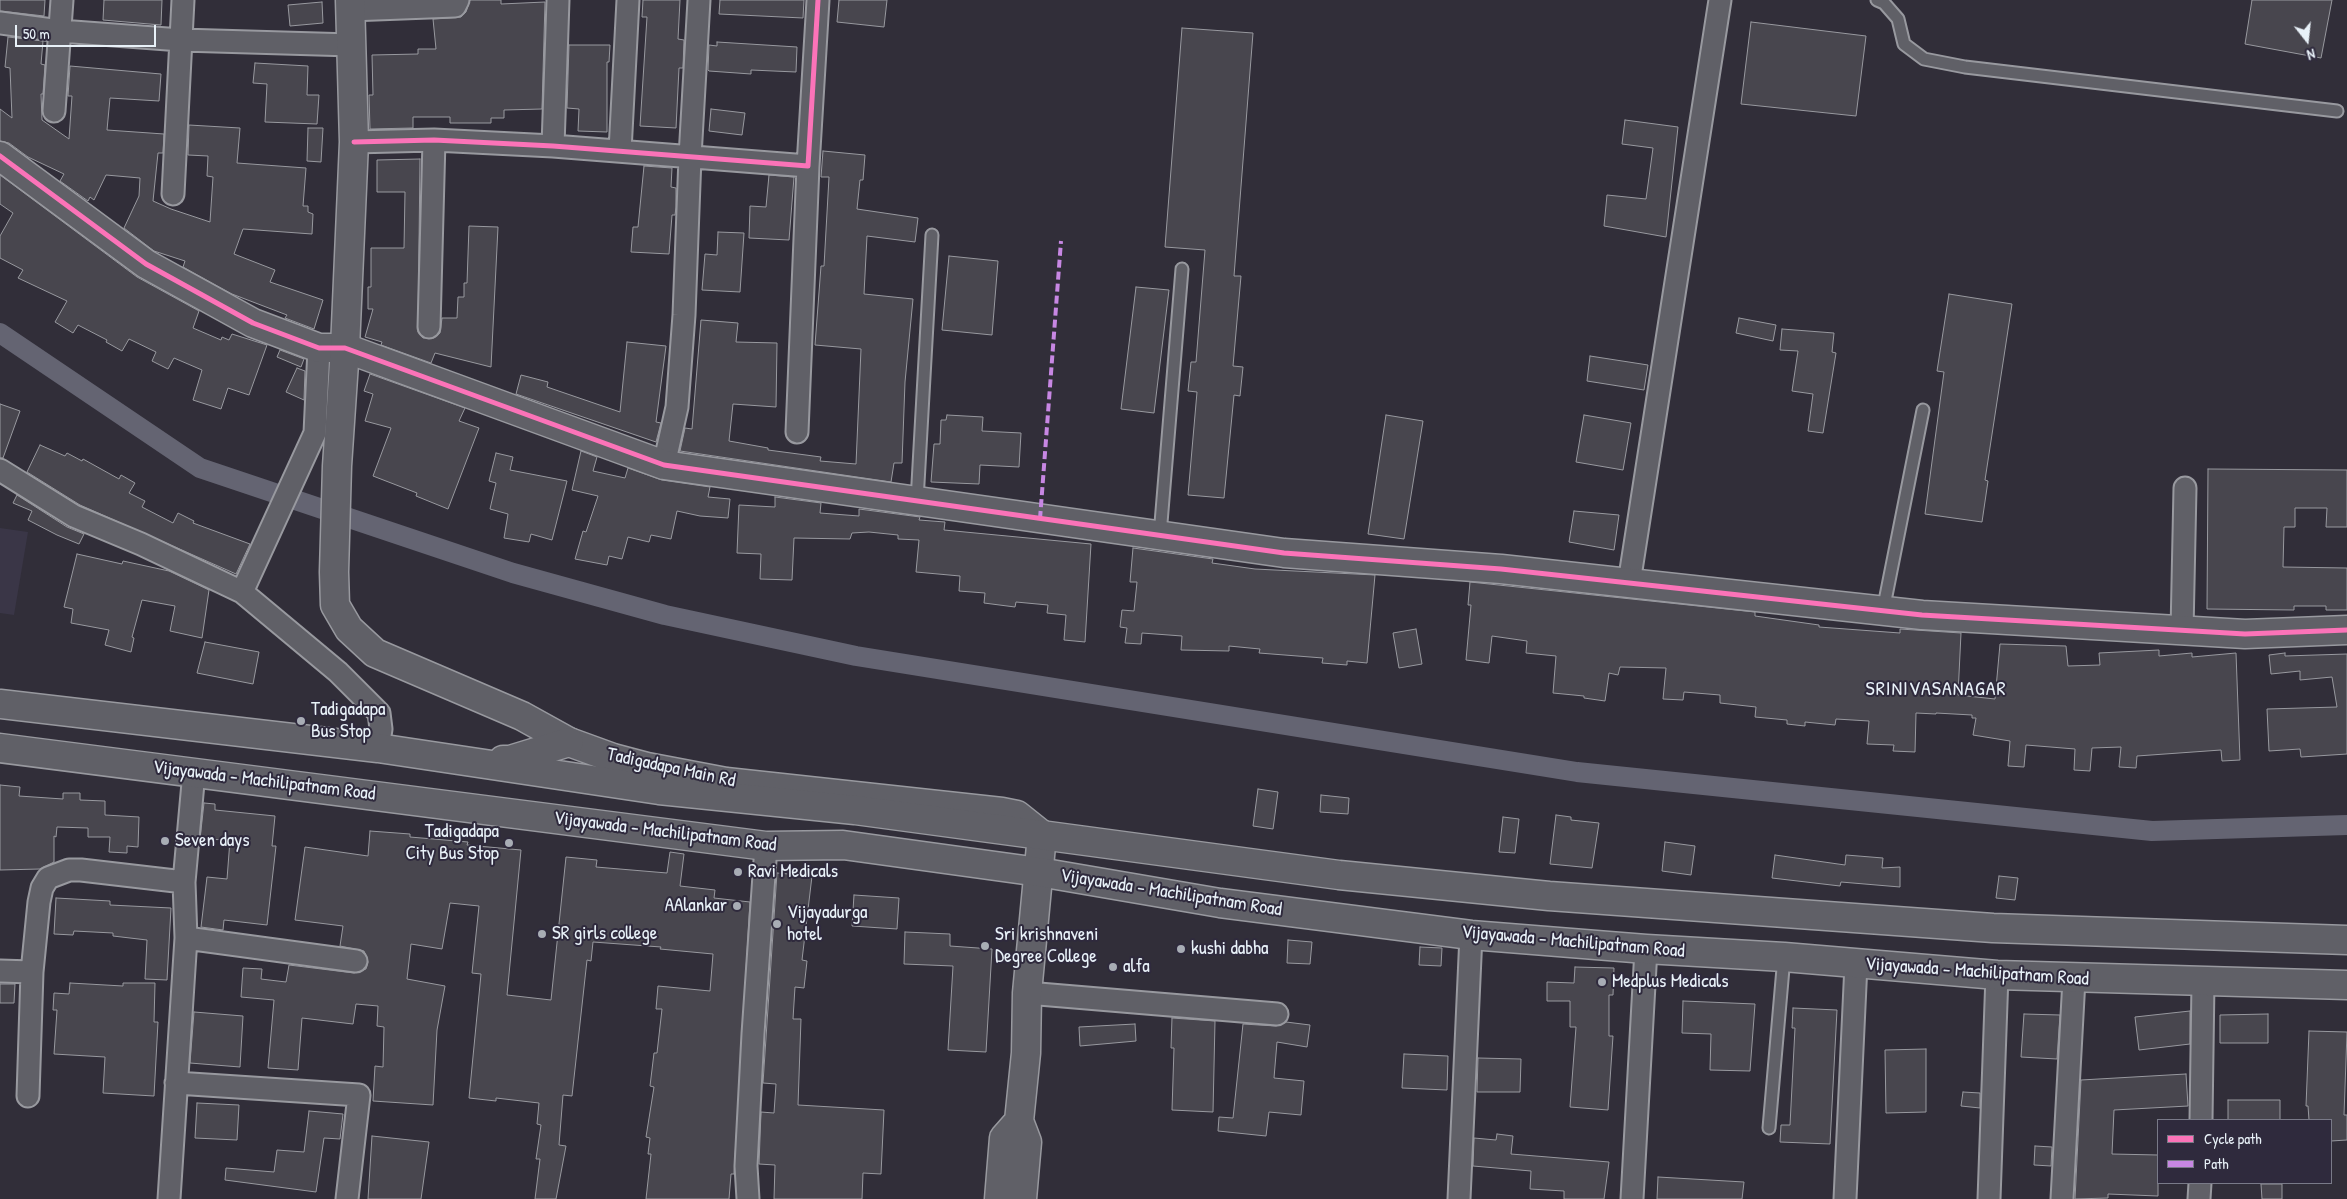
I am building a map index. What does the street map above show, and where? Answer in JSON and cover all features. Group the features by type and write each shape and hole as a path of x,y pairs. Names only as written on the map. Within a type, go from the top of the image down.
{"main road":[{"path":"332,348 354,142 350,5"},
{"path":"0,156 146,264 253,323 332,348 664,465 1284,553 1501,569 1883,611 2246,634 2347,630"},
{"name":"Tadigadapa Main Rd","path":"332,348 341,388 337,466 335,605 348,629 375,653 522,716 569,742 647,767 726,782 1002,812 1017,815 1026,820 1042,835"},
{"name":"Vijayawada - Machilipatnam Road","path":"0,704 378,748 469,760 659,790 855,810 1340,875 1549,896 1993,928 2347,940"},
{"path":"469,760 510,760 569,742"},
{"name":"Vijayawada - Machilipatnam Road","path":"0,748 766,846 843,845 1039,872 1220,903 1471,935 1646,949 1784,957 1997,975 2074,979 2347,985"},
{"path":"1022,1199 1026,1142 1019,1121 1026,1053 1027,993 1042,835"},
{"path":"1220,903 1231,861"},
{"path":"999,1199 1004,1138 1019,1121"}],"street":[{"path":"54,111 62,0"},
{"path":"173,194 183,0"},
{"path":"350,5 455,6 458,0"},
{"path":"553,146 558,0"},
{"path":"620,151 628,0"},
{"path":"664,465 677,407 684,315 690,157 699,0"},
{"path":"797,432 808,166 818,0"},
{"path":"1629,583 1720,0"},
{"path":"0,23 60,31 181,40 352,45"},
{"path":"429,327 434,140"},
{"path":"354,142 434,140 553,146 808,166"},
{"path":"242,592 315,432 332,348"},
{"path":"0,470 74,516 141,544 242,592 338,672 379,713 381,729 378,748"},
{"path":"2182,631 2185,488"},
{"path":"169,1199 186,938 184,882 194,772"},
{"path":"748,1199 746,1166 752,1044 766,846"},
{"path":"28,1096 32,972 42,888 48,878 69,870 81,870 184,882"},
{"path":"1459,1199 1471,935"},
{"path":"186,938 356,961"},
{"path":"1632,1199 1646,949"},
{"path":"1845,1199 1856,964"},
{"path":"0,971 32,972"},
{"path":"1989,1199 1997,975"},
{"path":"2062,1199 2074,979"},
{"path":"2201,1119 2203,982"},
{"path":"1027,993 1276,1014"},
{"path":"176,1083 359,1095 347,1199"},
{"path":"2199,1199 2200,1184"}],"lane":[{"path":"1877,0 1884,3 1898,19 1904,44 1924,59 1965,67 2337,111"},
{"path":"917,501 932,235"},
{"path":"1160,535 1182,269"},
{"path":"1883,611 1923,410"},
{"path":"1769,1128 1784,957"}],"shaded area":[{"path":"0,528 28,532 14,615 0,613"}],"building":[{"path":"0,0 45,0 44,16 0,11"},
{"path":"104,0 162,0 161,25 103,20"},
{"path":"470,0 501,0 501,4 545,2 542,109 504,110 504,118 491,118 491,123 450,123 450,117 413,117 413,128 370,129 369,95 373,95 372,55 418,54 418,49 436,49 433,19 461,17 466,12"},
{"path":"643,0 680,0 678,39 684,40 683,68 679,68 676,128 640,126 647,17 642,17"},
{"path":"720,0 804,0 803,18 719,14"},
{"path":"839,0 887,0 884,27 837,22"},
{"path":"2252,0 2332,0 2321,58 2245,44"},
{"path":"322,2 323,23 290,26 288,5"},
{"path":"1751,22 1866,36 1856,116 1741,104"},
{"path":"1182,28 1253,33 1234,276 1241,276 1233,366 1243,367 1240,396 1234,395 1224,498 1188,495 1197,392 1188,391 1191,362 1196,362 1205,250 1165,247"},
{"path":"8,37 43,41 41,64 45,65 43,94 41,94 42,120 69,139 72,96 68,96 70,66 161,74 159,101 110,98 107,130 164,134 163,153 158,153 153,201 171,209 210,222 213,177 207,176 208,156 188,155 189,125 240,128 237,163 306,168 303,206 308,206 308,212 313,214 312,234 243,229 234,254 275,270 270,282 323,300 314,329 285,318 287,315 232,294 183,267 185,261 154,251 124,228 139,196 140,178 106,175 94,200 90,197 88,201 60,181 64,174 28,157 9,143 0,141 0,109 12,118 10,68 5,67"},
{"path":"717,42 797,47 796,72 751,70 751,74 709,71 709,45 717,46"},
{"path":"569,45 610,45 609,62 607,62 607,132 578,131 579,109 567,108"},
{"path":"255,63 308,66 307,95 319,95 317,124 265,122 267,84 253,83"},
{"path":"711,109 745,113 742,135 709,131"},
{"path":"1625,120 1678,127 1666,237 1604,226 1607,195 1646,199 1653,148 1622,144"},
{"path":"308,128 323,128 321,162 307,161"},
{"path":"823,151 865,155 863,180 860,180 857,209 918,218 915,242 867,236 864,294 913,299 905,382 902,463 894,463 891,482 680,451 685,428 692,429 701,320 738,323 736,342 777,343 776,407 733,404 729,441 768,448 768,450 821,457 820,461 856,464 861,349 815,345 821,266 824,266 829,177 821,177"},
{"path":"420,159 418,332 423,338 434,338 440,333 442,318 457,318 458,297 464,297 464,283 467,283 469,226 498,227 491,367 435,353 431,363 381,345 382,342 365,337 373,309 368,309 368,287 371,287 371,248 404,248 405,192 377,192 377,160"},
{"path":"644,166 672,168 671,187 676,188 676,207 675,215 672,215 669,254 631,252 633,227 638,227"},
{"path":"0,175 137,277 199,311 193,328 221,340 222,337 229,340 232,334 267,345 249,395 228,388 221,409 193,400 202,370 174,358 168,369 152,361 156,352 129,339 122,351 106,342 107,340 78,325 73,333 55,322 67,301 18,278 23,270 0,258 0,236 13,213 0,204"},
{"path":"769,175 794,177 789,240 749,238 750,206 766,207"},
{"path":"718,232 744,233 740,292 702,290 705,254 717,255"},
{"path":"949,256 998,261 992,335 942,330"},
{"path":"1136,287 1169,290 1154,413 1121,409"},
{"path":"1949,294 2012,304 1985,480 1988,481 1982,522 1925,514 1944,372 1937,371"},
{"path":"1739,318 1776,325 1773,341 1736,333"},
{"path":"1782,329 1834,333 1832,352 1836,353 1823,433 1808,431 1813,394 1792,391 1798,351 1780,350"},
{"path":"627,342 666,346 656,422 661,423 656,442 516,394 521,375 548,382 547,387 620,412"},
{"path":"280,350 304,359 301,367 277,357"},
{"path":"1590,356 1648,365 1644,390 1587,381"},
{"path":"297,368 305,371 304,400 286,392"},
{"path":"370,374 465,408 459,421 479,428 448,509 416,496 417,493 373,476 391,428 365,421 373,394 364,391"},
{"path":"0,404 20,411 3,458 0,458"},
{"path":"947,415 983,417 982,431 1021,433 1019,467 980,465 979,484 931,482 934,444 940,444 941,420 946,420"},
{"path":"1386,415 1423,421 1404,539 1368,534"},
{"path":"1584,415 1631,423 1623,470 1576,462"},
{"path":"40,445 65,456 67,453 82,461 83,459 119,479 121,475 135,483 129,493 145,501 142,507 173,523 178,513 194,521 193,523 250,544 236,574 80,505 27,472"},
{"path":"581,451 597,457 593,471 625,478 628,468 662,480 710,487 708,497 730,499 728,518 700,516 677,511 671,539 651,535 649,542 628,537 622,559 609,556 607,565 575,559 583,531 586,532 598,496 572,490"},
{"path":"496,453 513,457 510,470 567,481 552,540 531,534 529,542 504,538 508,514 490,509 496,483 489,481"},
{"path":"2208,469 2347,470 2347,527 2326,527 2327,508 2295,508 2295,527 2284,527 2283,567 2347,568 2347,610 2326,610 2326,606 2294,606 2294,610 2207,609"},
{"path":"17,495 67,527 84,534 79,544 28,520 32,511 13,503"},
{"path":"775,497 821,503 820,513 859,516 859,509 920,517 919,520 945,522 944,530 1091,544 1085,642 1064,640 1066,615 1047,613 1048,605 1016,602 1015,607 984,603 985,593 959,591 960,576 916,572 919,540 898,539 898,535 869,532 852,533 850,539 794,538 792,580 760,579 761,554 737,553 739,505 775,507"},
{"path":"1574,511 1619,515 1614,550 1569,542"},
{"path":"1133,548 1213,559 1212,563 1255,569 1375,575 1367,663 1347,661 1347,665 1322,663 1323,658 1259,653 1260,649 1229,646 1229,651 1181,650 1182,636 1142,633 1141,644 1125,643 1127,628 1120,627 1122,610 1134,611 1137,582 1130,582"},
{"path":"77,554 122,564 123,561 169,571 209,590 202,638 170,631 175,606 142,600 132,637 134,638 131,652 105,645 109,630 71,623 73,609 64,607"},
{"path":"1470,582 1755,612 1755,616 1819,625 1819,627 1900,633 1900,629 1961,633 1958,695 1995,699 2000,644 2066,646 2068,666 2100,665 2099,653 2159,650 2159,656 2192,653 2192,657 2236,653 2240,760 2222,761 2221,750 2137,756 2136,768 2119,767 2121,747 2092,748 2090,771 2074,770 2075,749 2026,745 2024,767 2008,766 2010,741 1973,735 1976,718 1972,718 1972,715 1936,713 1916,713 1915,752 1893,751 1894,745 1867,744 1869,721 1836,719 1835,725 1805,722 1805,726 1787,724 1787,720 1755,717 1756,707 1720,703 1720,695 1684,692 1683,700 1663,699 1666,668 1620,667 1618,675 1609,673 1605,701 1584,698 1584,696 1553,693 1556,656 1526,653 1527,641 1492,636 1489,663 1466,660 1471,605 1468,605"},
{"path":"1416,629 1422,664 1399,668 1393,633"},
{"path":"205,642 259,652 253,684 197,673"},
{"path":"2285,653 2285,656 2347,654 2347,754 2301,757 2300,749 2269,751 2267,709 2337,707 2332,677 2300,680 2300,671 2271,674 2269,655"},
{"path":"0,785 20,787 19,796 63,799 63,793 80,793 80,800 105,801 105,815 139,817 138,847 127,846 127,853 109,852 110,837 88,837 88,828 57,827 56,837 54,836 54,862 40,869 0,870"},
{"path":"1258,789 1278,792 1273,829 1253,826"},
{"path":"1321,795 1349,798 1348,814 1320,812"},
{"path":"204,803 215,804 215,810 275,816 272,846 276,846 267,925 224,920 223,930 201,927 207,877 227,879 230,840 200,839"},
{"path":"1556,815 1571,817 1571,820 1599,823 1592,868 1550,864"},
{"path":"1503,817 1519,819 1515,853 1499,852"},
{"path":"370,831 410,834 410,837 468,842 467,845 521,850 507,995 551,1000 566,857 597,860 596,867 667,873 670,852 684,854 680,886 715,890 714,898 750,902 734,1174 731,1174 729,1199 646,1199 651,1154 648,1154 650,1138 646,1137 654,1087 650,1086 654,1053 657,1053 662,1009 656,1009 658,986 710,991 713,954 660,949 661,947 593,942 591,961 587,960 572,1096 563,1095 559,1145 566,1146 556,1199 535,1199 540,1159 536,1159 541,1125 537,1124 539,1103 496,1098 496,1101 469,1098 481,974 472,973 479,906 450,903 442,949 411,944 407,979 445,986 437,1030 433,1105 373,1101 375,1066 383,1067 384,1027 377,1026 378,1006 356,1004 353,1024 302,1018 298,1070 268,1068 274,1000 241,997 243,968 262,969 261,979 286,982 289,965 354,973 366,969 368,962 364,951 340,946 343,926 295,920 305,847 368,856"},
{"path":"1665,842 1695,846 1691,875 1662,871"},
{"path":"1775,855 1845,865 1846,855 1883,858 1882,868 1900,867 1900,887 1841,882 1840,886 1772,878"},
{"path":"777,873 812,876 802,960 807,961 804,988 795,987 793,1019 801,1019 798,1105 884,1110 881,1174 863,1173 862,1199 774,1199 775,1165 759,1164 761,1112 774,1113 776,1084 763,1083"},
{"path":"1999,876 2018,878 2015,900 1996,898"},
{"path":"854,895 899,898 897,929 852,926"},
{"path":"56,898 110,901 110,905 171,908 167,980 145,979 147,940 113,936 113,933 74,931 73,935 54,934"},
{"path":"905,932 950,934 950,946 992,949 986,1052 948,1050 953,966 904,964"},
{"path":"1288,940 1312,942 1310,964 1287,963"},
{"path":"1420,947 1442,948 1441,966 1419,965"},
{"path":"1575,967 1614,968 1613,995 1609,995 1609,1036 1613,1036 1608,1110 1570,1107 1576,1027 1570,1027 1570,1001 1547,1001 1547,982 1574,983"},
{"path":"70,983 123,986 123,983 155,983 154,1022 158,1022 154,1096 103,1093 105,1057 54,1054 57,1010 53,1010 54,993 69,994"},
{"path":"0,984 15,984 14,1003 0,1003"},
{"path":"1683,1001 1755,1004 1750,1071 1710,1070 1711,1034 1682,1033"},
{"path":"1793,1008 1837,1010 1830,1144 1780,1142 1781,1125 1790,1125 1795,1028 1792,1028"},
{"path":"2190,1011 2190,1044 2139,1050 2135,1017"},
{"path":"194,1012 243,1016 240,1067 190,1063"},
{"path":"2024,1014 2060,1015 2057,1059 2021,1057"},
{"path":"2268,1014 2268,1043 2220,1043 2220,1015"},
{"path":"1172,1018 1215,1021 1213,1112 1172,1110 1174,1048 1171,1048"},
{"path":"1286,1022 1310,1025 1307,1047 1277,1042 1274,1078 1304,1081 1301,1115 1269,1112 1266,1136 1218,1131 1219,1117 1233,1118 1243,1024 1276,1026"},
{"path":"1135,1024 1136,1041 1080,1046 1079,1027"},
{"path":"2309,1031 2347,1032 2344,1115 2347,1115 2347,1140 2332,1141 2332,1119 2309,1119 2308,1106 2306,1106"},
{"path":"1926,1049 1926,1112 1886,1113 1885,1050"},
{"path":"1404,1054 1448,1056 1447,1090 1402,1088"},
{"path":"1478,1058 1521,1059 1520,1092 1477,1092"},
{"path":"2186,1074 2188,1106 2114,1110 2112,1154 2157,1155 2158,1196 2108,1194 2108,1198 2075,1199 2081,1080"},
{"path":"1963,1092 1980,1093 1980,1108 1961,1106"},
{"path":"2228,1100 2280,1100 2280,1119 2228,1119"},
{"path":"197,1103 239,1105 237,1140 195,1138"},
{"path":"309,1111 343,1114 340,1139 324,1138 316,1192 225,1180 226,1168 274,1172 277,1150 304,1152"},
{"path":"1497,1134 1513,1136 1511,1154 1609,1162 1604,1199 1564,1199 1564,1191 1530,1189 1531,1171 1473,1166 1474,1138 1496,1140"},
{"path":"372,1136 429,1142 421,1199 368,1199"},
{"path":"2035,1146 2052,1147 2051,1166 2034,1165"},
{"path":"1658,1177 1744,1182 1742,1199 1657,1199"},
{"path":"2261,1184 2282,1184 2282,1199 2262,1199"}],"waterway":[{"path":"0,333 200,468 513,573 665,615 856,656 1577,772 2152,831 2347,825"}],"marked path":[{"path":"1040,519 1061,241"}],"cycle path":[{"path":"354,142 434,140 553,146 808,166 818,0"},
{"path":"0,156 146,264 253,323 319,348 345,348 664,465 1284,553 1501,569 1922,615 2245,634 2347,630"}],"place":[{"name":"Tadigadapa Bus Stop","path":"301,721"},
{"name":"Seven days","path":"165,841"},
{"name":"Tadigadapa City Bus Stop","path":"509,843"},
{"name":"Ravi Medicals","path":"738,872"},
{"name":"AAlankar","path":"737,906"},
{"name":"Vijayadurga hotel","path":"777,924"},
{"name":"SR girls college","path":"542,934"},
{"name":"Sri krishnaveni Degree College","path":"985,946"},
{"name":"kushi dabha","path":"1181,949"},
{"name":"alfa","path":"1113,967"},
{"name":"Medplus Medicals","path":"1602,982"}],"district":[{"name":"SRINIVASANAGAR","path":"1936,690"}]}
